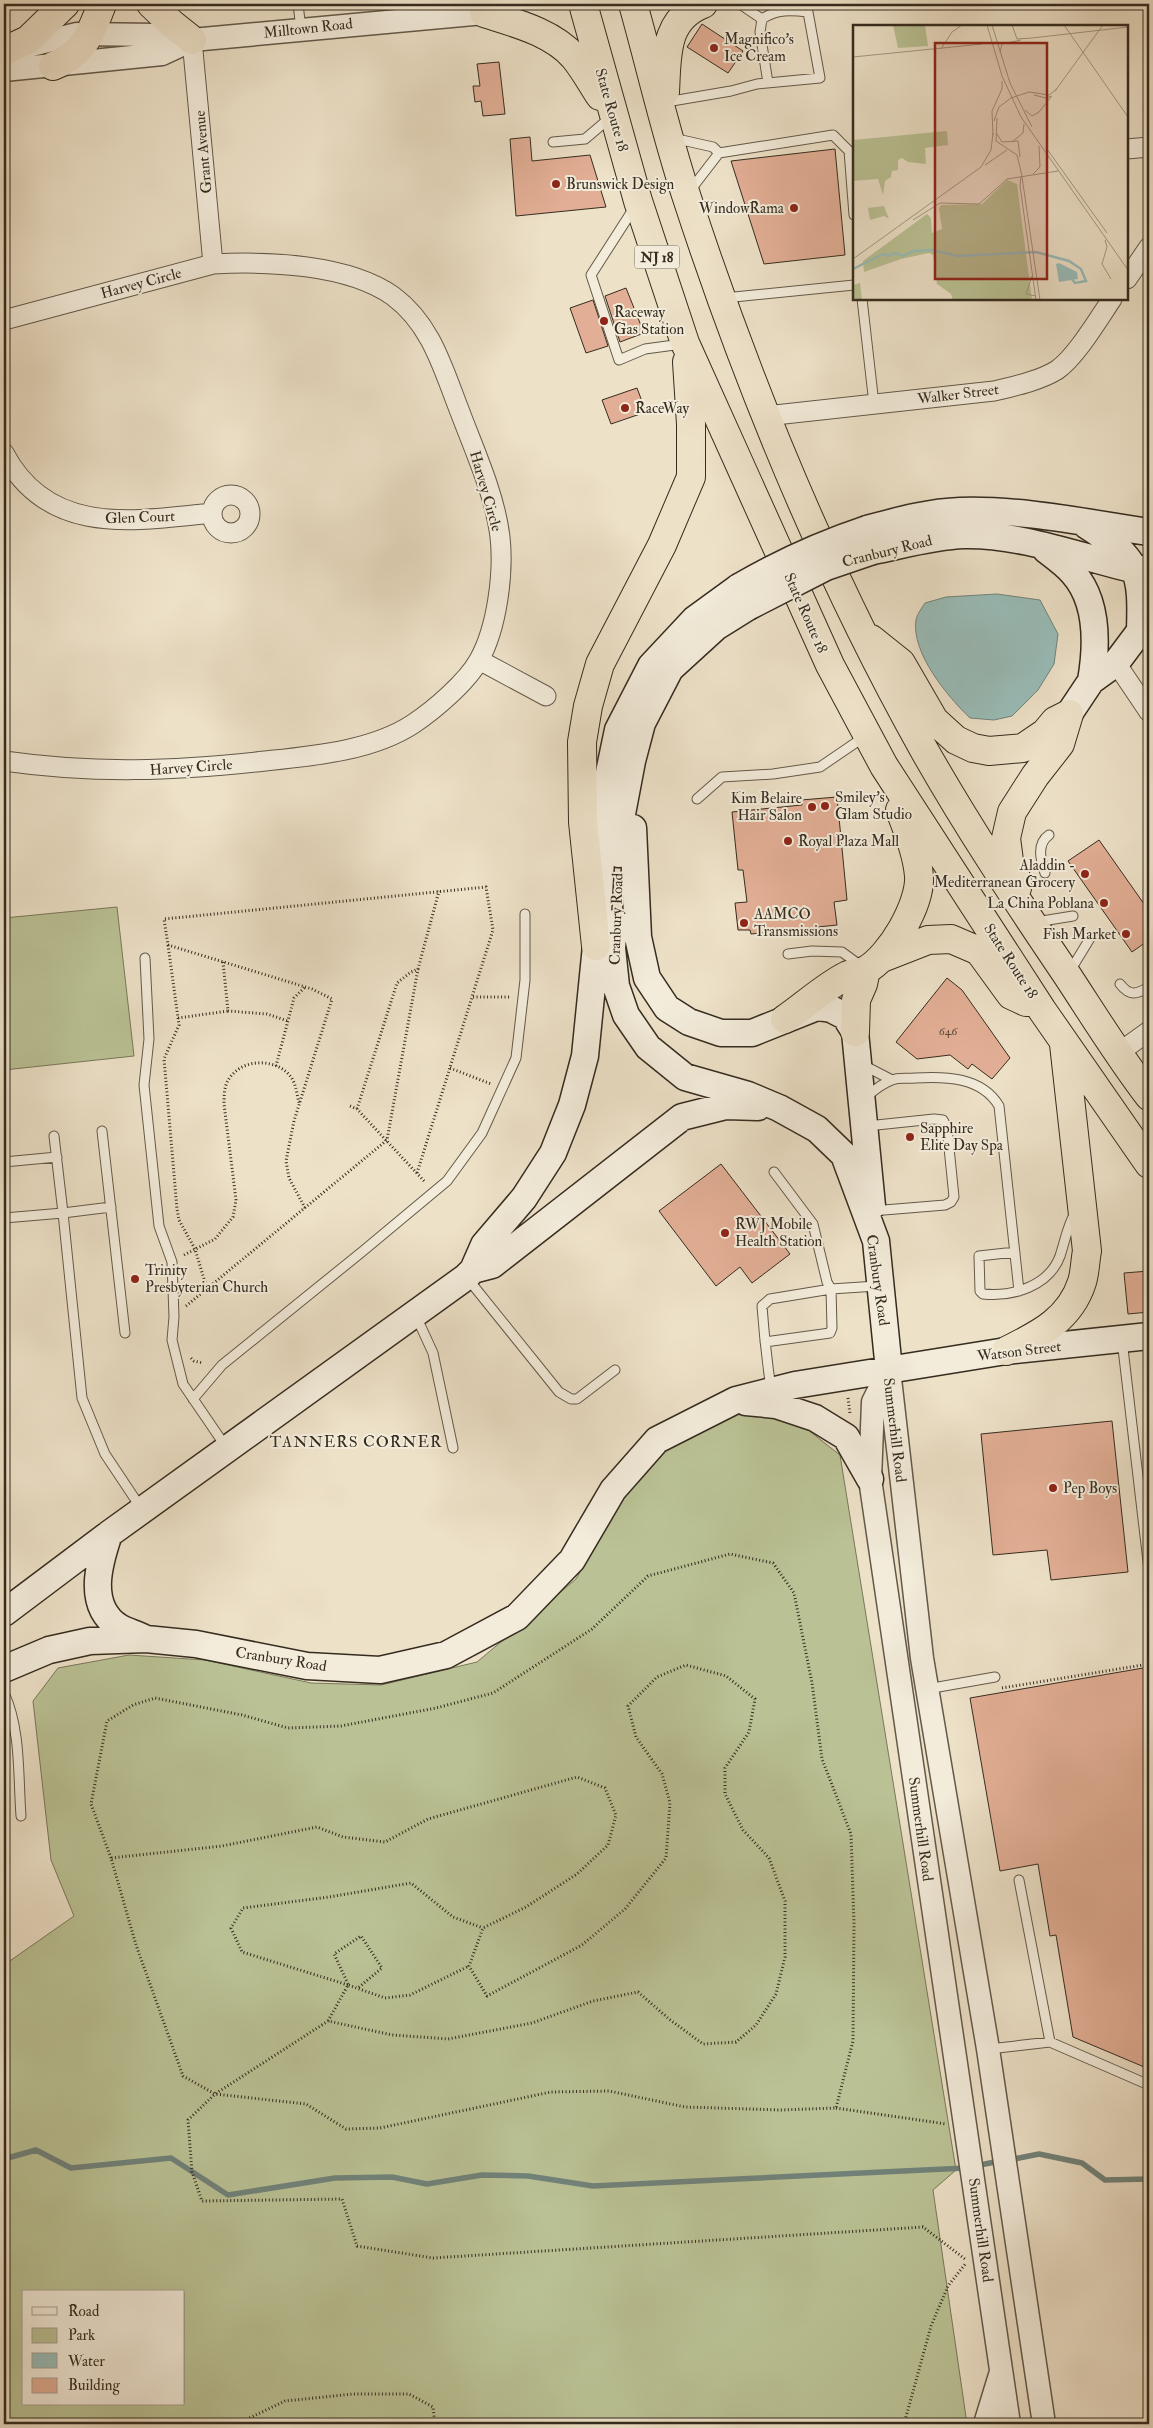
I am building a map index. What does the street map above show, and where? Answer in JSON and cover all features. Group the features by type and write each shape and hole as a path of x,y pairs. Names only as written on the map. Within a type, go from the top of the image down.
{"highway":[{"path":"4,51 28,40 65,4"},
{"path":"53,66 70,60 91,34 102,4"},
{"path":"151,4 192,40"},
{"name":"State Route 18","path":"583,4 638,201 685,343 830,665 884,766 1042,1010 1149,1164"},
{"name":"NJ 18","path":"633,4 686,196 722,298 766,416 861,631 924,749 1024,914 1067,975 1117,1054 1149,1096"},
{"path":"665,115 666,56 676,25 686,12 703,4"},
{"path":"491,7 554,41 574,57 613,116"},
{"path":"596,946 584,822 582,742 588,706 600,664 662,545 690,478 690,424 685,343"},
{"path":"861,631 901,663 934,720 956,740 973,748 989,751 1024,748 1045,734 1055,721 1069,714"},
{"path":"1024,914 1017,880 1009,861 1006,838 1012,812 1035,776 1060,744 1069,714"},
{"path":"855,1032 856,1000 872,965 904,927 916,899 919,878 915,852 884,766"},
{"path":"785,1019 847,975 928,940 951,939 979,952 1012,996 1042,1010"},
{"path":"1006,1351 1045,1332 1068,1309 1082,1283 1087,1252 1064,1040"}],"main road":[{"name":"Cranbury Road","path":"870,540 931,514 959,511 1046,516 1149,532"},
{"path":"1069,714 1091,681 1116,663 1145,625 1141,598 1142,569 1109,540 1082,522"},
{"name":"Cranbury Road","path":"4,1669 49,1650 82,1643 146,1639 196,1644 307,1666 380,1670 446,1656 518,1616 572,1560 612,1490 657,1440 736,1400 771,1391 888,1370 876,1241 869,1211 844,1155 817,1129 779,1108 748,1095 685,1076 648,1047 626,1015 616,986 612,948 621,819 632,761 642,723 670,669 716,627 743,597 779,564 826,542 962,535 993,536 1142,569"},
{"path":"1042,546 1074,574 1088,598 1095,631 1095,659 1091,681"},
{"name":"Cranbury Road","path":"470,1273 484,1245 524,1198 552,1153 572,1105 585,1056 596,946 605,792 618,730 651,666 695,619 743,597"},
{"path":"632,761 632,817 638,937 647,978 667,1008 689,1022 720,1033 752,1032 817,1007 831,1009 845,1016 855,1032 862,1099 869,1211"},
{"path":"4,1613 109,1534 470,1273 492,1265 682,1117 726,1106 779,1108"},
{"name":"Watson Street","path":"888,1370 1006,1351 1149,1336"},
{"path":"736,1400 776,1405 815,1418 846,1438 870,1479"},
{"path":"109,1534 101,1558 97,1589 103,1611 118,1626 146,1639"}],"street":[{"name":"Milltown Road","path":"4,51 62,36 91,34 157,35 192,40 491,7"},
{"name":"Milltown Road","path":"4,70 162,54 192,40"},
{"name":"Grant Avenue","path":"192,40 213,264"},
{"path":"1128,149 1149,147"},
{"path":"1128,277 1149,247"},
{"name":"Harvey Circle","path":"4,320 213,264 248,262 350,275 366,281 392,296 413,314 430,336 442,361 477,457 500,536 501,587 479,660 447,696 412,725 374,741 330,754 212,767 138,771 60,769 4,761"},
{"name":"Walker Street","path":"766,416 994,391 1026,383 1058,369 1077,348 1111,300"},
{"name":"Glen Court","path":"4,453 33,492 79,516 111,521 212,513"},
{"path":"479,660 546,696"},
{"path":"1116,663 1149,712"},
{"path":"1117,1054 1149,1031"},
{"name":"Summerhill Road","path":"888,1370 874,1402 870,1479 959,2137 975,2191 1009,2424"},
{"name":"Summerhill Road","path":"888,1370 927,1689 988,2049 1044,2424"},
{"path":"984,2424 1002,2370"}],"lane":[{"path":"298,4 301,28"},
{"path":"740,4 762,19"},
{"path":"665,115 768,83 820,78 808,12 791,7 771,12 762,19 760,32 768,83"},
{"path":"665,115 719,153"},
{"path":"552,142 585,139 613,116"},
{"path":"686,196 719,153 833,135 852,150 853,182"},
{"path":"638,201 591,275 618,360 645,349 685,343"},
{"path":"722,298 853,284"},
{"path":"862,300 874,404"},
{"path":"697,798 722,777 773,774 820,767 868,734"},
{"path":"1045,873 1039,856 1045,838 1049,835"},
{"path":"193,1399 222,1365 447,1180 482,1133 516,1058 524,997 525,914"},
{"path":"1024,914 1073,916"},
{"path":"1067,975 1090,940"},
{"path":"788,954 842,952 872,965"},
{"path":"145,958 148,1040 144,1085 159,1226 172,1262 174,1317 172,1340 183,1384 228,1448"},
{"path":"1120,984 1130,993 1137,994 1149,987"},
{"path":"858,1063 892,1080 953,1078 976,1085 993,1096 999,1106 1019,1291"},
{"path":"862,1099 892,1080"},
{"path":"864,1126 934,1119 943,1120 947,1128 954,1196 951,1202 945,1205 869,1211"},
{"path":"102,1131 125,1333"},
{"path":"54,1136 82,1398 105,1454 142,1510"},
{"path":"4,1162 57,1157"},
{"path":"765,1342 830,1334 832,1328 831,1289 827,1282 813,1224 774,1172"},
{"path":"1015,1252 979,1256 980,1291 988,1294 1019,1291 1034,1286 1045,1278 1054,1268 1060,1257 1068,1225 1082,1202"},
{"path":"4,1218 111,1207"},
{"path":"470,1273 560,1392 565,1396 576,1398 615,1370"},
{"path":"771,1391 762,1306 770,1299 831,1289 880,1286"},
{"path":"415,1314 433,1353 453,1448"},
{"path":"1122,1339 1149,1570"},
{"path":"1139,1490 1149,1490"},
{"path":"927,1689 995,1677"},
{"path":"4,1693 10,1707 16,1747 21,1816"},
{"path":"1019,1880 1050,2042"},
{"path":"988,2049 1050,2042 1149,2086"}],"path":[{"path":"207,1289 195,1249 179,1220 177,1209 164,1059 179,1025 164,919 486,887 493,930 417,1173"},
{"path":"183,1309 387,1140 418,969 439,892"},
{"path":"168,945 305,987 332,999 300,1104 286,1161 289,1178 305,1208"},
{"path":"223,962 228,1011"},
{"path":"357,1109 398,983 411,972 418,969"},
{"path":"276,1066 294,998 305,987"},
{"path":"472,997 524,997"},
{"path":"178,1018 228,1011 267,1014 288,1021"},
{"path":"172,1262 214,1239 226,1228 233,1217 236,1200 224,1090 231,1076 241,1067 258,1063 276,1066 284,1070 292,1079 300,1104"},
{"path":"450,1068 503,1088"},
{"path":"350,1106 357,1109 434,1191"},
{"path":"190,1356 194,1362 203,1363"},
{"path":"847,1390 850,1417"},
{"path":"836,2108 852,2041 854,1924 851,1834 822,1760 812,1683 794,1593 773,1562 730,1554 648,1576 592,1629 492,1693 436,1708 341,1726 288,1728 242,1715 155,1698 133,1705 107,1721 91,1804 111,1858 136,1945 183,2076 215,2094 306,2104 346,2129 380,2128 551,2092 609,2091 685,2107 781,2110 836,2108 948,2124 959,2137"},
{"path":"1001,1688 1149,1664"},
{"path":"328,2020 392,2035 448,2039 532,2023 593,2001 638,1992 669,2019 704,2044 736,2042 756,2025 776,1994 785,1957 785,1900 768,1858 743,1830 725,1794 725,1768 749,1732 755,1699 726,1676 686,1665 657,1677 628,1706 636,1737 662,1774 670,1804 666,1858 625,1909 582,1946 486,1996 468,1966"},
{"path":"111,1858 222,1846 317,1827 343,1837 385,1842 428,1820 577,1777 605,1788 616,1815 608,1845 577,1874 526,1907 483,1928 468,1966 410,1995 385,1998 242,1952 231,1928 243,1908 329,1897 411,1883 453,1917 483,1928"},
{"path":"348,1985 334,1954 362,1936 382,1968 358,1988"},
{"path":"348,1985 328,2020 215,2094 188,2120 192,2172 202,2201 342,2199 357,2246 433,2258 923,2227 968,2261"},
{"path":"966,2252 968,2261"},
{"path":"904,2424 931,2326 948,2286 968,2261"},
{"path":"237,2424 285,2401 353,2394 409,2394 433,2407 435,2424"}],"green space":[{"path":"117,907 134,1056 4,1070 4,918"},
{"path":"739,1410 803,1426 840,1455 956,2170 933,2190 967,2424 6,2424 4,2410 4,1965 74,1916 51,1860 33,1701 58,1668 129,1655 205,1660 311,1683 381,1685 477,1662 576,1579 626,1492 669,1448"}],"water":[{"path":"997,594 1040,600 1058,634 1054,664 1038,690 1012,716 994,720 970,718 942,686 925,660 916,633 916,620 918,613 925,603 946,597"}],"building":[{"name":"Magnifico's Ice Cream","path":"702,24 743,51 728,73 687,47"},
{"path":"499,62 505,114 483,116 481,101 475,102 473,86 480,86 477,64"},
{"name":"Brunswick Design","path":"530,137 532,161 590,155 606,207 516,216 510,139"},
{"name":"WindowRama","path":"835,149 845,255 764,264 731,161"},
{"path":"626,288 644,333 620,342 605,296"},
{"path":"593,300 608,346 586,353 570,308"},
{"name":"RaceWay","path":"637,388 646,412 611,424 602,400"},
{"name":"Royal Plaza Mall","path":"837,797 847,900 834,902 837,925 751,934 750,930 738,930 735,903 747,902 743,870 738,870 732,812 802,805 801,800"},
{"path":"1099,840 1149,911 1149,940 1132,952 1068,861"},
{"path":"947,978 962,990 1010,1058 992,1079 972,1064 968,1069 950,1055 917,1059 896,1042"},
{"name":"RWJ Mobile Health Station","path":"721,1164 790,1254 752,1283 740,1267 716,1286 659,1211"},
{"path":"1149,1271 1149,1312 1128,1314 1124,1273"},
{"path":"1112,1421 1128,1572 1051,1580 1047,1550 993,1555 981,1434"},
{"path":"1149,1667 1149,2069 1073,2037 1056,1935 1050,1936 1038,1864 1000,1871 970,1698"}],"waterway":[{"path":"4,2159 36,2150 71,2168 171,2158 228,2195 335,2178 392,2177 427,2184 482,2175 528,2176 593,2186 966,2168"},
{"path":"1009,2160 1039,2154 1082,2163 1105,2180 1149,2179"},
{"path":"975,2166 1000,2161"}],"place":[{"name":"Magnifico's Ice Cream","path":"714,48"},
{"name":"Brunswick Design","path":"556,184"},
{"name":"WindowRama","path":"794,208"},
{"name":"Raceway Gas Station","path":"604,321"},
{"name":"RaceWay","path":"625,408"},
{"name":"Smiley's Glam Studio","path":"825,806"},
{"name":"Kim Belaire Hair Salon","path":"812,807"},
{"name":"Royal Plaza Mall","path":"788,841"},
{"name":"Aladdin - Mediterranean Grocery","path":"1085,874"},
{"name":"La China Poblana","path":"1104,903"},
{"name":"AAMCO Transmissions","path":"744,923"},
{"name":"Fish Market","path":"1126,934"},
{"name":"Sapphire Elite Day Spa","path":"910,1137"},
{"name":"RWJ Mobile Health Station","path":"725,1233"},
{"name":"Trinity Presbyterian Church","path":"135,1279"},
{"name":"Pep Boys","path":"1053,1488"}],"district":[{"name":"TANNERS CORNER","path":"356,1441"}]}
